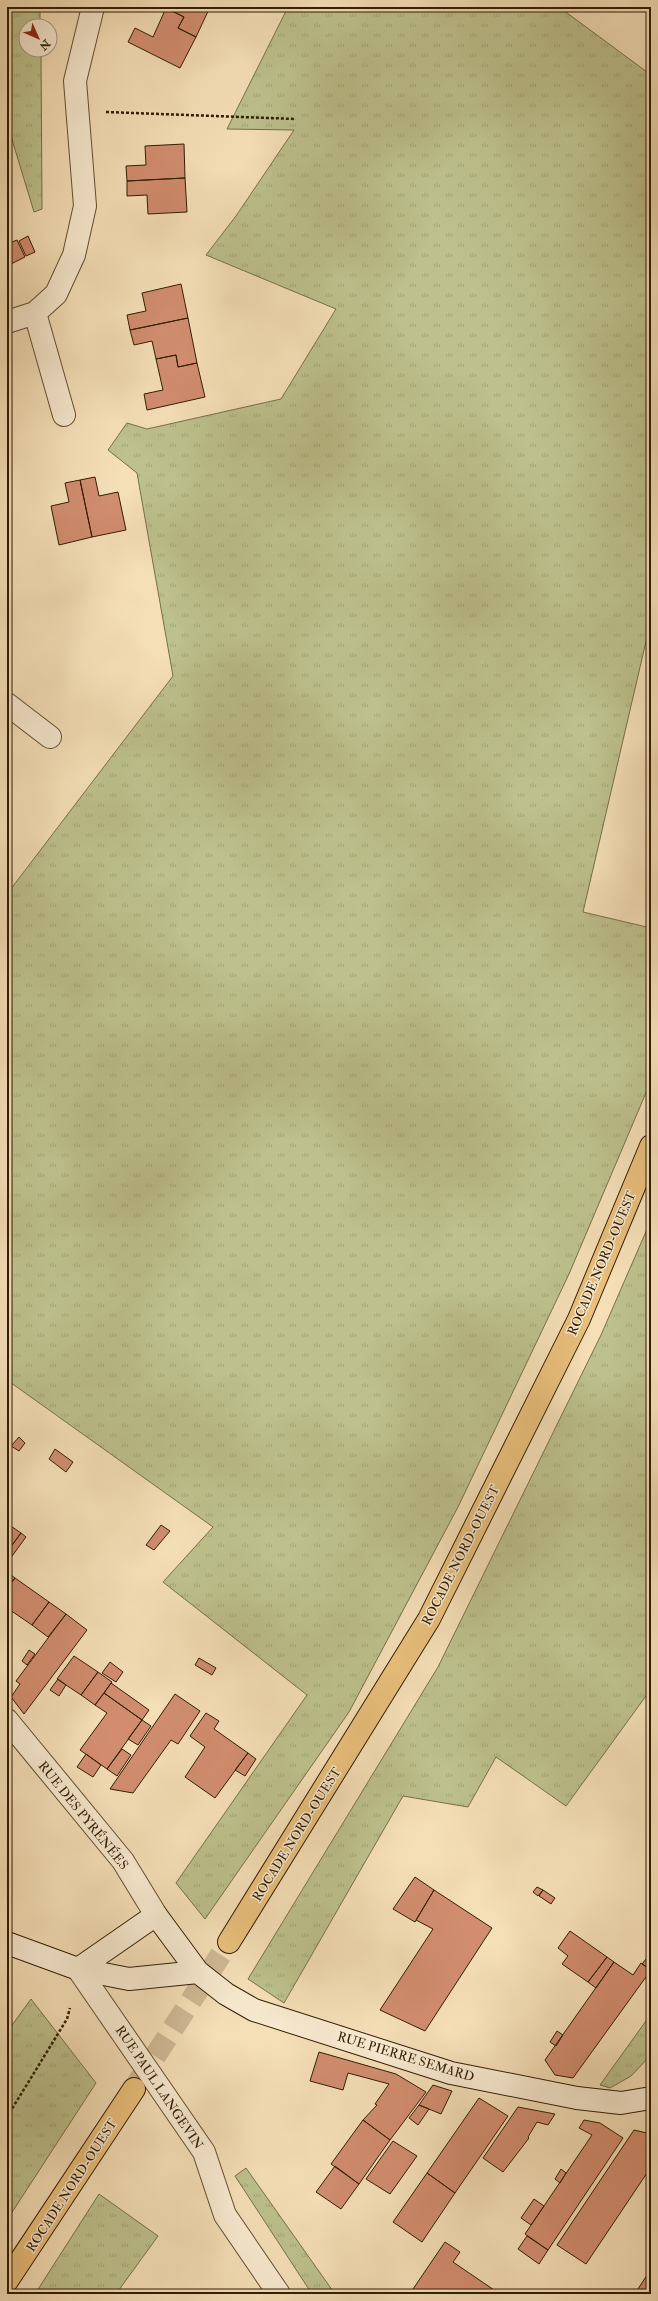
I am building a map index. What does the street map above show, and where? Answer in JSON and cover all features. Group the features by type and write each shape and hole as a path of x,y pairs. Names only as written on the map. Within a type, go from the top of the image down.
{"main road":[{"name":"ROCADE NORD-OUEST","path":"229,1942 428,1619 579,1319 651,1146"},
{"name":"ROCADE NORD-OUEST","path":"7,2281 134,2089"}],"street":[{"path":"7,322 35,314 56,294 74,255 84,206 75,81 93,7"},
{"path":"35,314 64,415"},
{"path":"7,704 50,737"},
{"name":"RUE DES PYRÉNÉES","path":"7,1720 123,1861 156,1915"},
{"path":"78,1968 156,1915"},
{"name":"RUE PIERRE SEMARD","path":"156,1915 198,1972 226,1994 254,2010 451,2073 577,2098 621,2103 651,2098"},
{"path":"7,1943 78,1968 129,1979 198,1972"},
{"name":"RUE PAUL LANGEVIN","path":"78,1968 204,2152 225,2215 279,2294"}],"path":[{"path":"76,111 296,119"},
{"path":"7,2117 67,2019 78,1968"}],"green space":[{"path":"7,7 40,7 40,18 18,18 18,58 41,58 42,209 34,212 7,123"},
{"path":"288,7 559,7 651,75 651,620 583,912 651,928 651,1081 569,1274 458,1507 349,1712 205,1919 176,1883 307,1695 163,1582 213,1527 7,1380 7,894 173,676 137,473 108,450 127,423 147,429 281,399 336,309 206,255 236,216 294,130 227,129"},
{"path":"651,1220 651,1689 566,1806 496,1757 468,1807 403,1796 284,2003 248,1979 438,1667 601,1335"},
{"path":"31,1999 96,2083 7,2220 7,2032"},
{"path":"651,2014 651,2055 631,2076 610,2088 600,2085"},
{"path":"246,2168 335,2294 312,2294 235,2176"},
{"path":"99,2194 158,2236 116,2294 35,2294"}],"building":[{"path":"210,7 196,37 178,28 184,17 166,8"},
{"path":"166,8 184,17 178,28 196,37 180,68 128,42 135,28 153,37"},
{"path":"184,144 185,178 127,181 126,166 146,165 145,146"},
{"path":"185,178 187,212 148,214 147,195 127,196 127,181"},
{"path":"28,236 35,252 26,256 19,241"},
{"path":"17,240 25,257 7,266 7,244"},
{"path":"181,284 188,318 130,330 127,315 146,311 142,293"},
{"path":"188,318 197,363 178,367 176,355 156,359 152,341 134,345 130,330"},
{"path":"176,355 178,367 197,363 205,397 147,410 144,394 163,390 156,359"},
{"path":"95,477 99,496 118,492 126,530 92,537 80,480"},
{"path":"80,480 92,537 59,545 51,506 69,502 65,483"},
{"path":"19,1437 25,1443 19,1451 11,1446"},
{"path":"55,1449 73,1462 66,1472 49,1459"},
{"path":"8,1524 21,1533 7,1552 7,1526"},
{"path":"161,1525 170,1531 154,1550 146,1545"},
{"path":"21,1533 26,1537 7,1563 7,1552"},
{"path":"7,1572 15,1578 7,1588"},
{"path":"15,1578 49,1602 32,1625 7,1608 7,1588"},
{"path":"49,1602 66,1614 48,1637 32,1625"},
{"path":"66,1614 87,1630 24,1714 11,1697 20,1684 16,1681"},
{"path":"29,1650 35,1654 27,1665 22,1661"},
{"path":"74,1656 98,1672 81,1695 57,1679"},
{"path":"199,1658 216,1668 212,1675 195,1665"},
{"path":"110,1662 123,1672 116,1682 102,1673"},
{"path":"98,1672 112,1682 95,1705 81,1695"},
{"path":"58,1679 66,1685 59,1696 50,1690"},
{"path":"111,1683 149,1710 142,1720 104,1693"},
{"path":"104,1693 142,1720 107,1769 80,1750 107,1713 95,1705"},
{"path":"175,1694 200,1711 178,1744 171,1740 133,1793 110,1789"},
{"path":"206,1713 219,1721 214,1729 248,1753 215,1798 185,1777 205,1747 190,1736"},
{"path":"142,1720 151,1726 138,1745 128,1739"},
{"path":"122,1749 131,1755 117,1776 107,1769"},
{"path":"248,1753 256,1759 245,1776 235,1770"},
{"path":"86,1754 101,1765 93,1777 77,1767"},
{"path":"415,1877 434,1890 415,1922 393,1909"},
{"path":"537,1887 543,1890 538,1896 533,1892"},
{"path":"434,1890 492,1928 425,2031 380,2010 433,1929 416,1920"},
{"path":"543,1890 555,1898 551,1904 539,1896"},
{"path":"570,1931 607,1957 588,1982 562,1964 568,1956 558,1948"},
{"path":"651,1953 651,1970 642,1964"},
{"path":"607,1957 614,1962 596,1988 588,1982"},
{"path":"614,1962 633,1975 641,1963 651,1970 573,2078 555,2075 545,2060"},
{"path":"557,2031 563,2035 556,2046 550,2042"},
{"path":"319,2052 396,2074 426,2092 390,2140 363,2120 377,2105 375,2104 389,2084 348,2073 343,2090 310,2081"},
{"path":"433,2085 452,2091 441,2114 419,2105"},
{"path":"479,2098 508,2116 455,2193 427,2173"},
{"path":"419,2105 429,2109 418,2125 409,2118"},
{"path":"518,2107 555,2114 548,2125 537,2122 528,2137 529,2138 503,2172 483,2158"},
{"path":"363,2120 390,2140 359,2184 331,2164"},
{"path":"584,2120 600,2123 623,2138 548,2250 525,2234 592,2135 579,2128"},
{"path":"634,2130 651,2134 651,2167 586,2264 557,2245"},
{"path":"393,2141 417,2156 390,2194 366,2179"},
{"path":"335,2166 359,2184 341,2209 316,2192"},
{"path":"561,2169 566,2173 560,2183 555,2179"},
{"path":"427,2173 455,2193 422,2242 393,2222"},
{"path":"534,2199 544,2206 531,2225 521,2218"},
{"path":"527,2236 548,2250 539,2264 518,2249"},
{"path":"445,2242 460,2252 453,2262 497,2292 496,2294 421,2294 413,2289"},
{"path":"651,2269 651,2294 638,2294 636,2292"}],"tunnel":[{"path":"137,2084 229,1942"}]}
